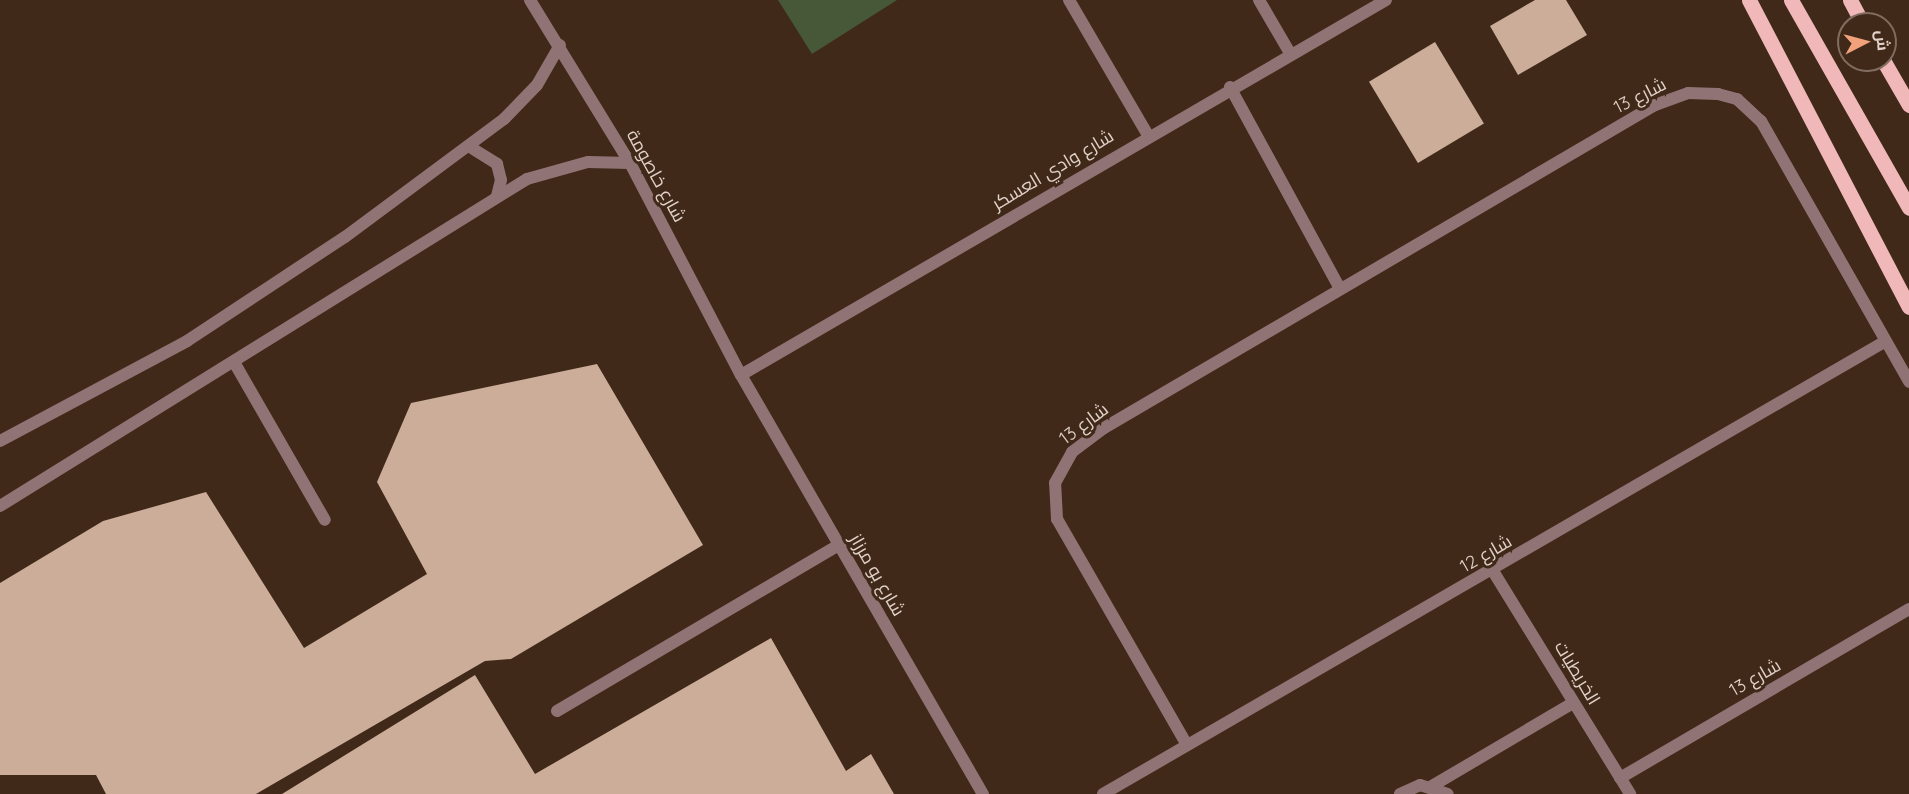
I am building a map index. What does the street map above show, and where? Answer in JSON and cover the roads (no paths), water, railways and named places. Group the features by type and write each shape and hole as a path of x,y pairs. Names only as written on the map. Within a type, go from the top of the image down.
{"main road":[{"path":"1749,0 1909,307"},
{"path":"1791,0 1909,208"},
{"path":"1890,72 1909,105"}],"street":[{"name":"شارع خاصومة","path":"530,0 560,45 630,163 741,375"},
{"path":"1069,0 1148,135"},
{"path":"1259,0 1290,53"},
{"name":"شارع وادي العسكر","path":"741,375 1230,87 1386,0"},
{"path":"0,441 187,341 470,147 522,103 560,45"},
{"path":"1230,87 1340,289"},
{"name":"شارع 13","path":"1187,745 1066,539 1058,519 1055,483 1072,452 1104,428 1655,105 1688,93 1718,94 1737,99 1761,121 1884,342 1909,382"},
{"path":"470,147 497,164 501,180 497,196"},
{"path":"0,506 497,196 568,166 630,163"},
{"name":"شارع 12","path":"1103,794 1493,571 1884,342"},
{"path":"234,362 325,520"},
{"name":"شارع بو مرزاز","path":"741,375 983,794"},
{"path":"557,711 839,545"},
{"name":"الخريطيات","path":"1493,571 1630,794"},
{"name":"شارع 13","path":"1620,778 1909,609"},
{"path":"1400,794 1432,786 1573,703"},
{"path":"1432,786 1448,794"}]}
